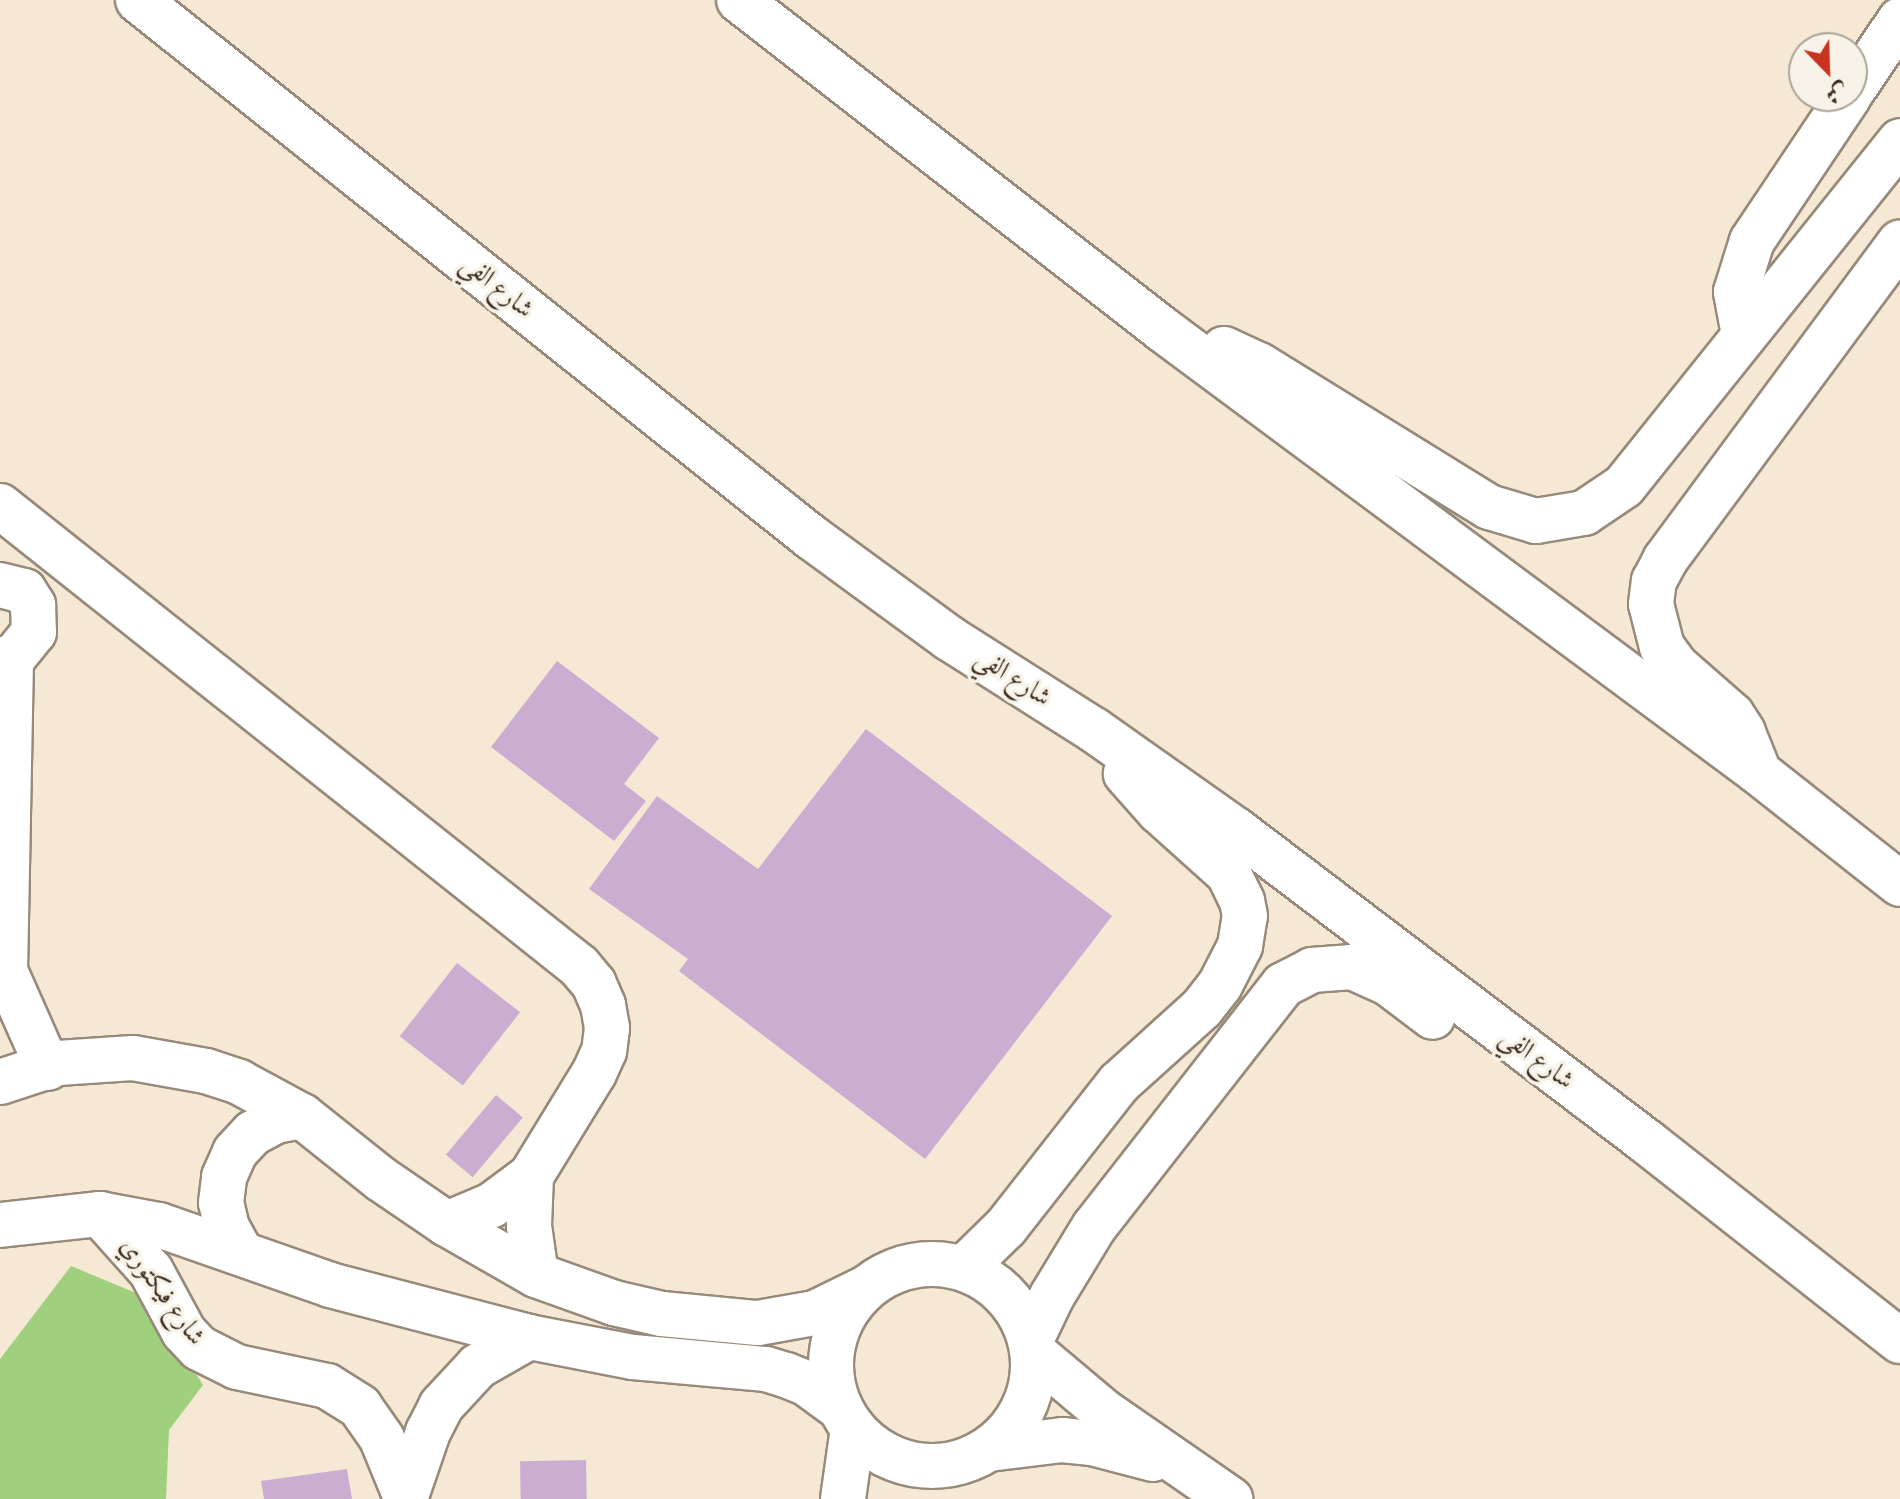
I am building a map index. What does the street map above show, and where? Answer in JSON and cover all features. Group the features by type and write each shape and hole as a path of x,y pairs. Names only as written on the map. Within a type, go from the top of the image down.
{"street":[{"name":"شارع الفي","path":"138,0 811,537 938,630 1094,730 1236,830 1584,1094 1900,1341"},
{"path":"739,0 1162,329 1757,771 1900,884"},
{"path":"1868,67 1900,20"},
{"path":"1744,335 1736,292 1752,241 1838,112"},
{"path":"1162,329 1213,345 1259,365 1489,507 1536,521 1584,513 1624,486 1900,141"},
{"path":"1757,771 1752,751 1732,715 1676,666 1662,647 1651,604 1654,581 1665,560 1892,259"},
{"path":"0,506 579,966 594,984 603,1005 607,1028 604,1051 594,1073 531,1176 492,1205 447,1224"},
{"path":"48,1068 5,971 3,957 6,659 34,632 33,605 12,588 55,549"},
{"path":"964,1268 1006,1227 1119,1083 1203,1006 1231,966 1244,932 1242,901 1229,874 1135,786 1094,730"},
{"path":"1032,1346 1076,1254 1114,1200 1271,996 1297,976 1332,966 1371,973 1504,1066 1534,1080 1584,1094"},
{"path":"0,1082 95,1058 171,1063 239,1082 302,1116 381,1179 447,1224 536,1275 591,1296 662,1314 746,1322 786,1320 815,1313 888,1274 913,1265 939,1264 964,1268 987,1279 1006,1296 1021,1316 1032,1346 1032,1380 1025,1407 1010,1430 957,1471"},
{"path":"240,1251 227,1228 221,1203 224,1177 235,1152 253,1133 276,1121 302,1116"},
{"path":"531,1176 529,1226 536,1275"},
{"path":"0,1225 100,1214 159,1225 330,1285 529,1337 680,1364 766,1369 806,1383 846,1418 872,1447 896,1460 923,1466 957,1471 1033,1441 1092,1443 1193,1472"},
{"name":"شارع فيكتوري","path":"100,1214 151,1271 184,1332 199,1348 237,1367 327,1386 360,1407 382,1439 405,1497"},
{"path":"843,1499 846,1418 831,1376 833,1344 845,1313 866,1288"},
{"name":"شارع فيكتوري","path":"405,1497 441,1406 478,1366 529,1337"},
{"path":"1032,1346 1103,1411 1230,1499"}],"green space":[{"path":"71,1266 148,1298 203,1385 169,1430 166,1499 0,1499 0,1359"}],"building":[{"path":"557,661 659,738 624,784 646,801 614,841 491,747"},
{"path":"866,729 1112,916 925,1159 679,971 688,959 589,889 657,796 758,869"},
{"path":"457,963 520,1012 463,1086 400,1036"},
{"path":"496,1095 523,1117 473,1177 446,1155"},
{"path":"586,1460 587,1499 521,1499 520,1461"},
{"path":"347,1469 352,1499 264,1499 261,1481"}]}
